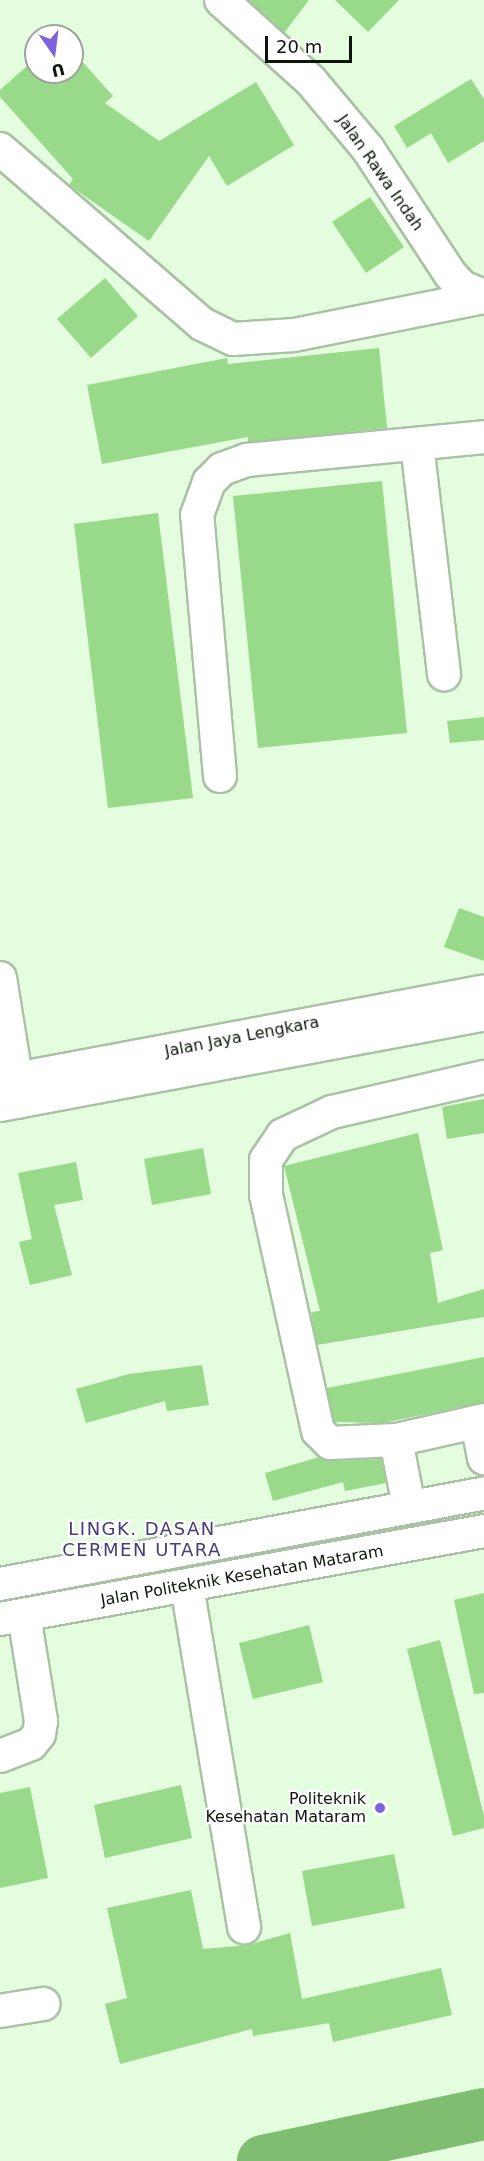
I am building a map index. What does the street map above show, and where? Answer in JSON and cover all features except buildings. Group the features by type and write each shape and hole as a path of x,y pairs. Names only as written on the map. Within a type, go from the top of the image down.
{"street":[{"name":"Jalan Rawa Indah","path":"221,0 311,81 368,149 450,274 462,287 484,296"},
{"path":"0,149 202,324 233,339 294,335 484,296"},
{"path":"220,776 197,516 204,489 222,470 238,462 484,437"},
{"path":"417,444 444,674"},
{"path":"0,978 9,1092"},
{"name":"Jalan Jaya Lengkara","path":"9,1092 484,991"},
{"name":"Jalan Jaya Lengkara","path":"9,1092 484,1014"},
{"path":"484,1077 332,1112 283,1135 266,1160 266,1195 318,1431 330,1443 396,1440 481,1421 484,1458"},
{"path":"396,1440 410,1507"},
{"path":"0,1584 484,1493"},
{"name":"Jalan Politeknik Kesehatan Mataram","path":"12,1617 484,1532"},
{"path":"126,1559 133,1596"},
{"path":"187,1587 244,1927"},
{"path":"0,1756 32,1744 39,1734 41,1721 12,1617"},
{"path":"0,2011 43,2004"}],"waterway":[{"path":"263,2161 484,2114"}],"place":[{"name":"Politeknik Kesehatan Mataram","path":"380,1808"}],"district":[{"name":"LINGK. DASAN CERMEN UTARA","path":"142,1540"}]}
